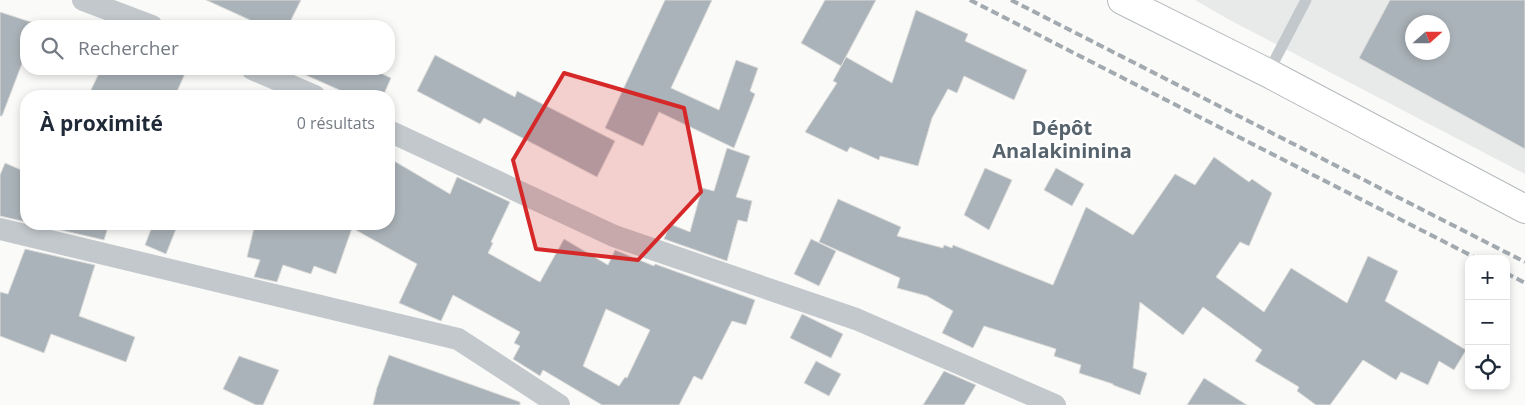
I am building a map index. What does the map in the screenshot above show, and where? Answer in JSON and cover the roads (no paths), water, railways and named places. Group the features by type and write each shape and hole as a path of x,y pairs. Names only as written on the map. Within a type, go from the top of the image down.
{"main road":[{"path":"1122,0 1268,73 1525,209"}],"street":[{"path":"83,0 136,20"},
{"path":"266,75 302,90"},
{"path":"395,135 614,236 856,319 1055,405"},
{"path":"0,229 458,339 559,405"}],"lane":[{"path":"1268,73 1306,0"}],"railway":[{"path":"970,0 1470,255"},
{"path":"1011,0 1525,262"},
{"path":"1510,275 1525,283"}],"district":[{"name":"Dépôt Analakininina","path":"1062,138"}]}
